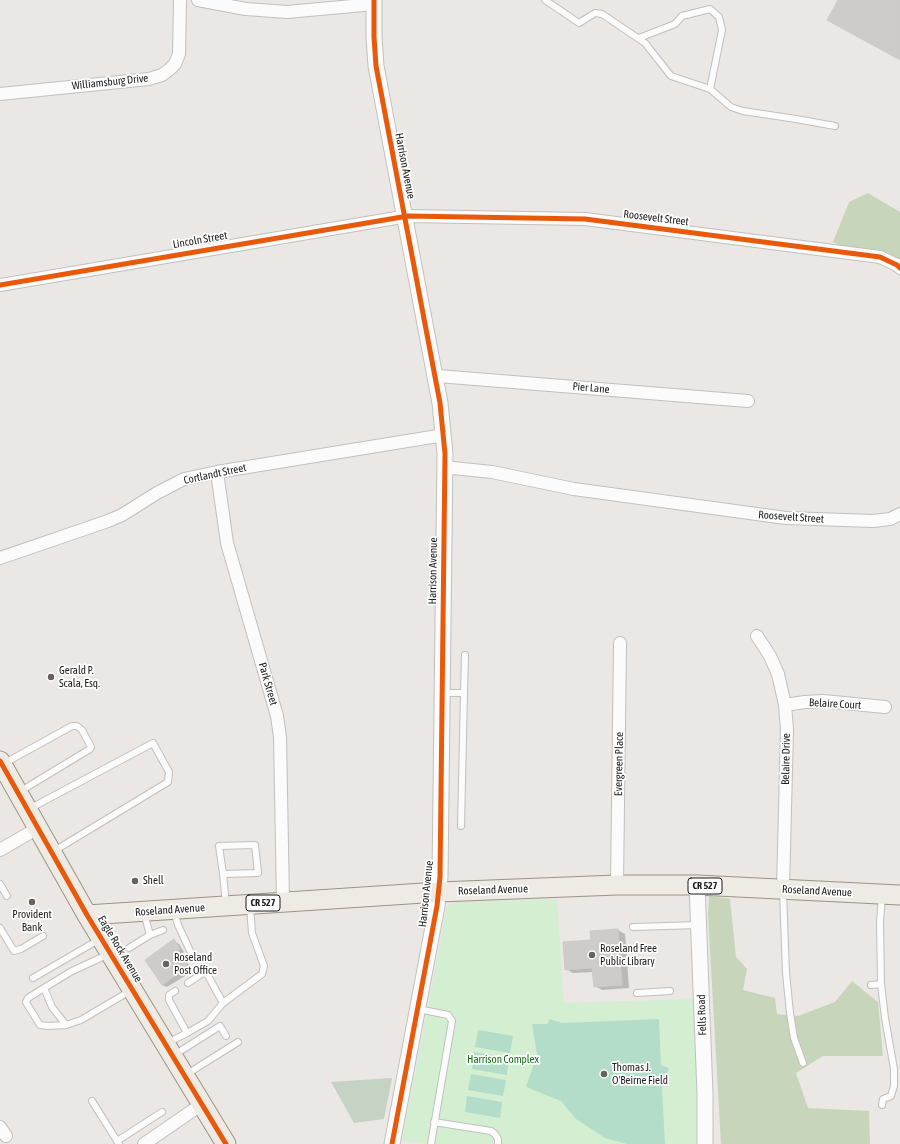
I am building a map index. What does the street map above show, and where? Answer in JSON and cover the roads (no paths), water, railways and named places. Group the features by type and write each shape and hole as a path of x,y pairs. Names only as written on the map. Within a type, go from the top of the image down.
{"main road":[{"name":"Eagle Rock Avenue","path":"1,763 87,915 226,1144"},
{"name":"Roseland Avenue","path":"87,915 439,892 617,885 697,885 891,894"}],"street":[{"name":"Williamsburg Drive","path":"0,94 149,79 162,75 175,64 179,54 180,0"},
{"path":"198,0 246,9 287,12 374,2"},
{"name":"Harrison Avenue","path":"374,2 376,66 440,403 444,435 440,871 438,906 392,1144"},
{"name":"Roosevelt Street","path":"404,216 585,219 880,257 900,268"},
{"name":"Lincoln Street","path":"0,285 404,216"},
{"name":"Pier Lane","path":"434,374 438,376 748,401"},
{"name":"Cortlandt Street","path":"0,558 122,515 171,485 184,479 217,472 444,435"},
{"name":"Roosevelt Street","path":"444,471 453,468 492,472 574,489 786,518 873,521 890,519 900,514"},
{"name":"Park Street","path":"217,472 228,543 277,716 280,737 283,901"},
{"name":"Belaire Drive","path":"756,636 770,656 776,668 783,690 785,705 787,730 783,889"},
{"name":"Evergreen Place","path":"617,885 620,643"},
{"name":"Belaire Court","path":"785,705 823,701 885,707"},
{"path":"0,850 38,828"},
{"name":"Fells Road","path":"697,885 705,1094 705,1144"},
{"path":"144,1144 202,1104"}],"lane":[{"path":"545,0 579,24 595,14 602,14 645,43 671,76 710,89 731,107 743,111 835,126"},
{"path":"639,38 675,24 682,16 710,9 719,17 722,30 710,89"},
{"path":"461,826 465,654"},
{"path":"441,693 464,693"},
{"path":"1,763 74,726 80,727 90,744 90,749 18,793"},
{"path":"27,810 153,743 169,772 168,782 51,852"},
{"path":"222,874 258,873 255,845 220,846 222,874 226,906"},
{"path":"0,884 7,896"},
{"path":"783,889 786,973 790,1012 794,1038 803,1064"},
{"path":"882,1105 883,1099 890,1096 894,1086 894,1069 885,1018 882,984 880,922 891,894"},
{"path":"169,1050 188,1034 208,1021 223,1003 262,974 264,966 252,933 249,904"},
{"path":"174,909 178,926 192,955"},
{"path":"144,912 150,935"},
{"path":"633,926 698,925"},
{"path":"0,928 14,951 21,949 43,936"},
{"path":"129,948 150,935 163,930"},
{"path":"33,978 106,946"},
{"path":"106,946 72,971 28,998 26,1002 27,1004 40,1025 66,1025 81,1020 132,989"},
{"path":"188,983 203,973 207,974 223,1003"},
{"path":"871,985 882,984"},
{"path":"44,988 52,1007 66,1025"},
{"path":"175,991 169,995 169,1000 188,1034"},
{"path":"637,992 670,991"},
{"path":"418,1009 448,1015 452,1021 431,1144"},
{"path":"169,1050 220,1026 226,1036"},
{"path":"184,1075 238,1042"},
{"path":"92,1101 118,1143 162,1112"},
{"path":"434,1122 491,1131 498,1139 498,1144"}],"place":[{"name":"Gerald P. Scala, Esq.","path":"51,677"},
{"name":"Shell","path":"135,881"},
{"name":"Provident Bank","path":"32,902"},
{"name":"Roseland Free Public Library","path":"592,955"},
{"name":"Roseland Post Office","path":"166,964"},
{"name":"Thomas J. O'Beirne Field","path":"604,1074"}],"park label":[{"name":"Harrison Complex","path":"503,1060"}]}
